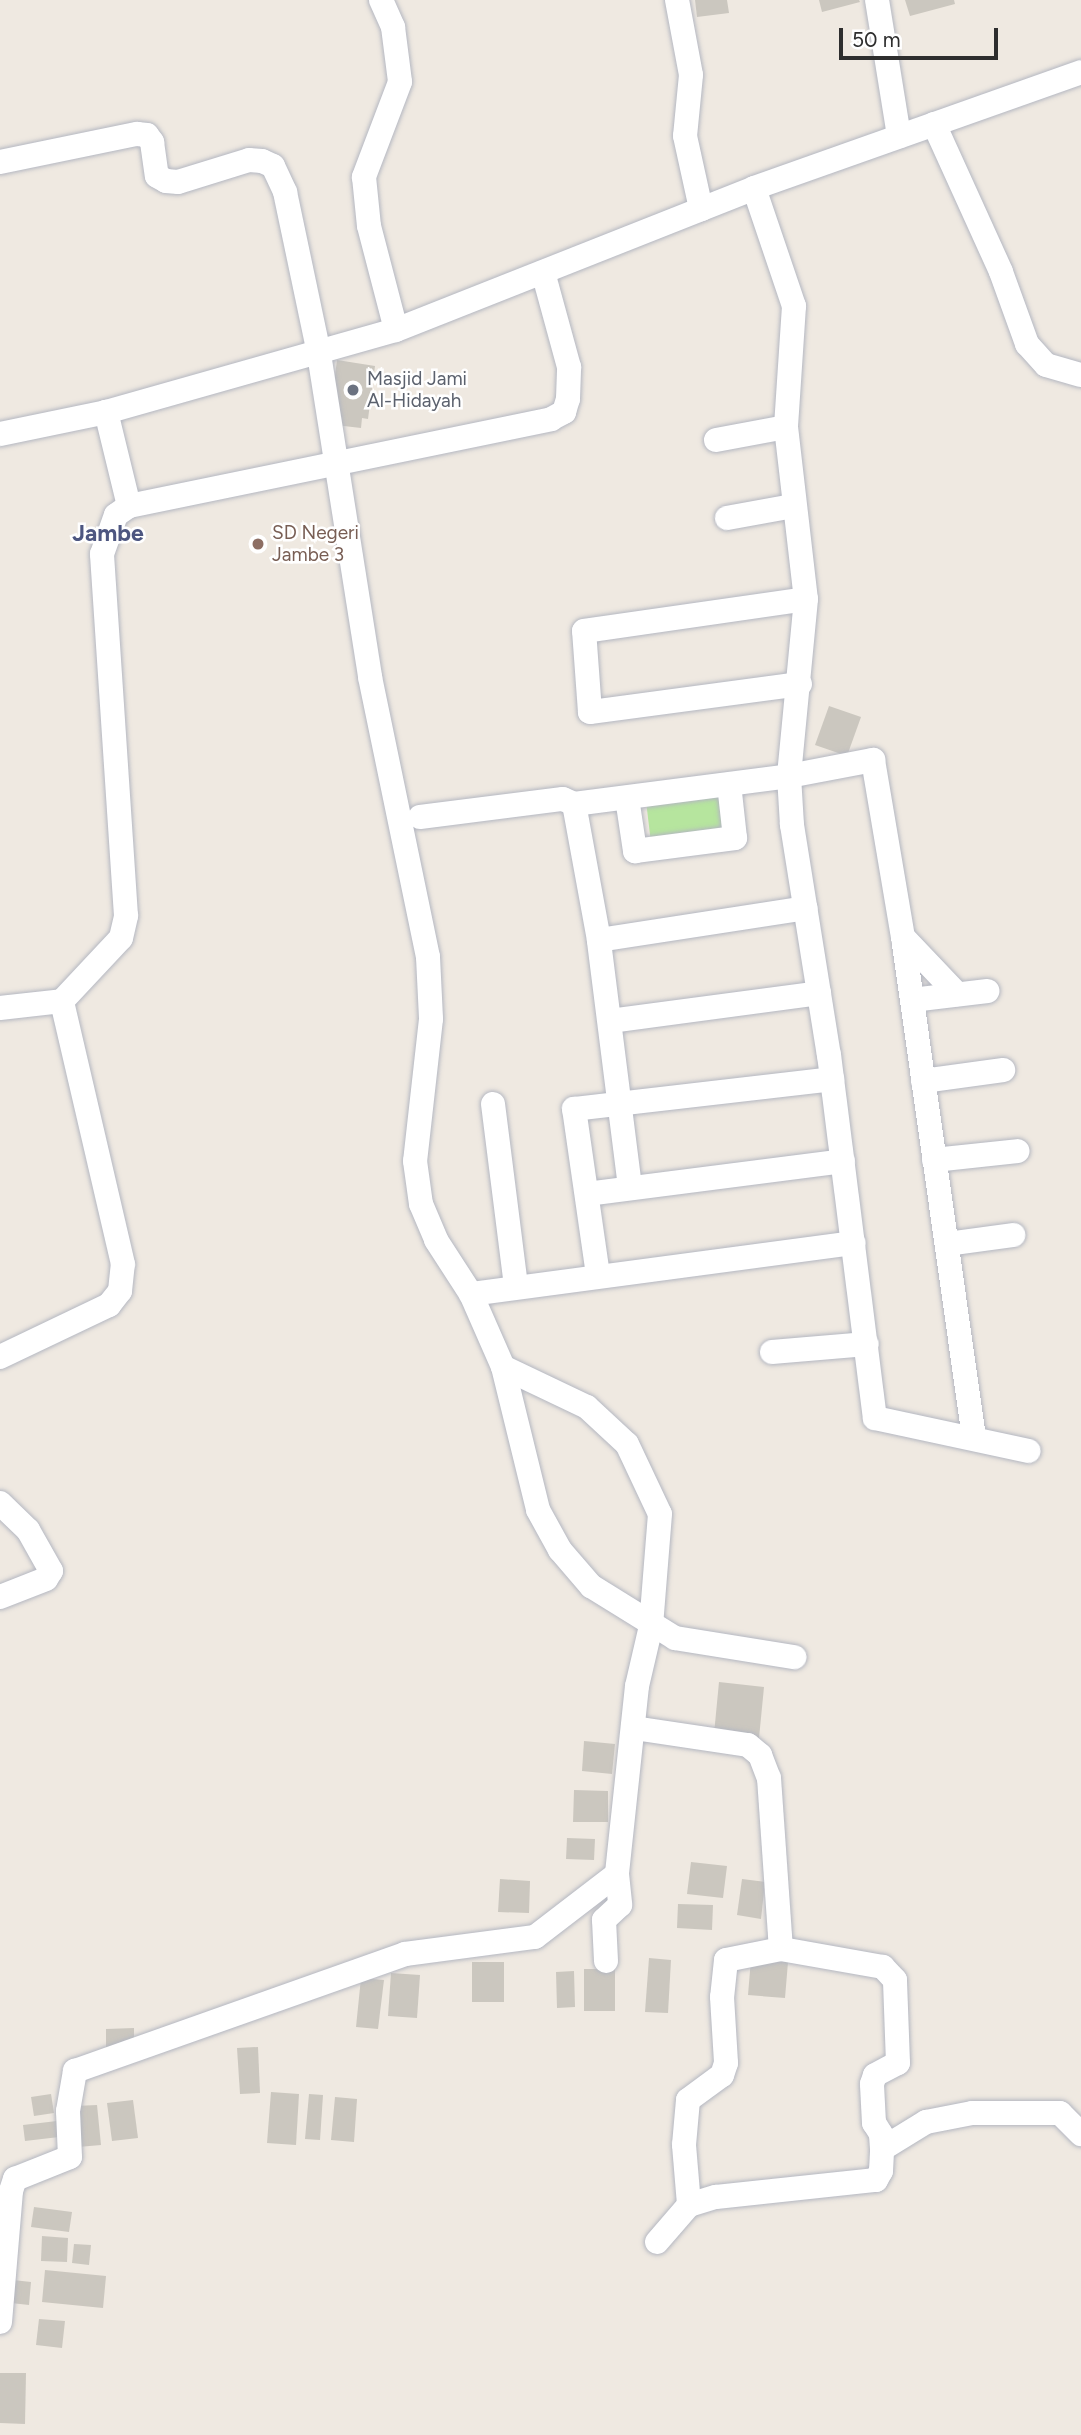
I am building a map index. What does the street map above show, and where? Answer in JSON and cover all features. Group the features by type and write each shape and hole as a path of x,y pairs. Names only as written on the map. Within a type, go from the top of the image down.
{"street":[{"path":"381,0 393,27 400,82 364,177 369,226 396,330"},
{"path":"677,0 691,75 685,136 701,209"},
{"path":"877,0 898,136"},
{"path":"0,434 106,412 319,355 396,330 754,188 1081,72"},
{"path":"934,124 1000,272 1027,344 1046,365 1081,375"},
{"path":"0,162 126,133 147,135 157,176 166,181 178,182 249,160 273,166 285,192 319,355 370,677 428,957 431,1019 415,1161 421,1204 436,1240 471,1294 503,1367 538,1510 560,1550 591,1586 651,1626 675,1638 794,1657"},
{"path":"754,188 794,306 786,427 793,506 806,599 800,684 789,776 854,1243 875,1418 974,1437 1029,1451"},
{"path":"0,1008 62,1001 121,938 126,916 102,554 116,515 129,506 551,419 564,412 569,367 544,272"},
{"path":"106,412 129,506"},
{"path":"716,440 786,427"},
{"path":"727,517 793,506"},
{"path":"800,684 590,712 584,631 806,599"},
{"path":"420,817 563,799 574,804 627,798 789,776 873,760 903,937 974,1437"},
{"path":"627,798 635,851 735,838 729,784"},
{"path":"574,804 599,940 630,1187"},
{"path":"599,940 806,908"},
{"path":"903,937 957,994"},
{"path":"912,1000 987,991"},
{"path":"610,1021 819,993"},
{"path":"0,1357 109,1305 120,1291 123,1264 62,1001"},
{"path":"923,1081 1003,1070"},
{"path":"598,1275 574,1110 832,1079"},
{"path":"493,1104 516,1286"},
{"path":"934,1160 1018,1152"},
{"path":"587,1194 843,1161"},
{"path":"947,1244 1013,1235"},
{"path":"471,1294 854,1243"},
{"path":"772,1352 867,1344"},
{"path":"503,1367 587,1408 627,1444 660,1514 651,1626 637,1686 617,1874 619,1907 604,1920 606,1961"},
{"path":"0,1503 28,1530 51,1571 46,1579 0,1597"},
{"path":"634,1728 748,1745 760,1755 769,1778 781,1949"},
{"path":"0,2322 11,2191 15,2179 70,2157 68,2111 75,2071 405,1954 534,1937 617,1874"},
{"path":"657,2242 689,2205 716,2197 868,2184 881,2171 881,2134 874,2123 872,2084 875,2075 898,2063 895,1980 883,1967 868,1962 781,1949 732,1957 722,1967 726,2063 722,2075 688,2100 684,2145 689,2205"},
{"path":"882,2149 926,2122 972,2113 1060,2113 1081,2134"}],"green space":[{"path":"718,793 723,834 651,843 646,801"}],"building":[{"path":"695,0 727,0 729,13 697,17"},
{"path":"819,0 859,0 860,2 822,12"},
{"path":"905,0 954,0 955,4 910,16"},
{"name":"Masjid Jami Al-Hidayah","path":"337,360 375,366 368,419 362,418 361,428 335,425 330,414"},
{"path":"829,706 861,717 847,756 815,745"},
{"path":"719,1682 764,1687 759,1738 714,1734"},
{"path":"584,1741 615,1744 612,1774 582,1771"},
{"path":"574,1790 608,1791 608,1822 573,1822"},
{"path":"567,1838 595,1839 594,1860 566,1859"},
{"path":"691,1862 727,1866 723,1898 687,1894"},
{"path":"500,1879 530,1881 529,1913 498,1912"},
{"path":"742,1879 765,1882 761,1919 737,1915"},
{"path":"678,1904 713,1905 712,1930 677,1928"},
{"path":"649,1958 671,1960 668,2013 645,2012"},
{"path":"751,1959 788,1962 785,1998 748,1995"},
{"path":"472,1962 504,1962 504,2002 472,2002"},
{"path":"584,1969 615,1969 615,2011 584,2011"},
{"path":"574,1971 575,2007 557,2008 556,1972"},
{"path":"391,1973 420,1975 417,2018 388,2016"},
{"path":"361,1978 384,1980 378,2029 356,2027"},
{"path":"134,2028 134,2046 106,2047 106,2029"},
{"path":"258,2047 260,2093 240,2094 237,2048"},
{"path":"271,2092 299,2094 296,2145 267,2143"},
{"path":"51,2094 54,2113 34,2116 31,2097"},
{"path":"309,2094 323,2095 320,2140 305,2139"},
{"path":"335,2097 357,2099 354,2142 331,2140"},
{"path":"133,2100 138,2138 112,2141 107,2103"},
{"path":"97,2105 101,2145 78,2147 75,2106"},
{"path":"57,2121 59,2137 25,2141 23,2125"},
{"path":"34,2207 72,2212 69,2232 31,2227"},
{"path":"42,2236 68,2238 67,2262 41,2261"},
{"path":"74,2244 91,2245 89,2265 72,2263"},
{"path":"45,2270 106,2276 103,2308 42,2302"},
{"path":"13,2280 31,2282 29,2305 11,2303"},
{"path":"39,2319 65,2321 62,2348 36,2345"},
{"path":"0,2373 26,2373 25,2424 0,2423"}],"place":[{"name":"Masjid Jami Al-Hidayah","path":"353,390"},
{"name":"SD Negeri Jambe 3","path":"258,544"}],"district":[{"name":"Jambe","path":"108,533"}]}
